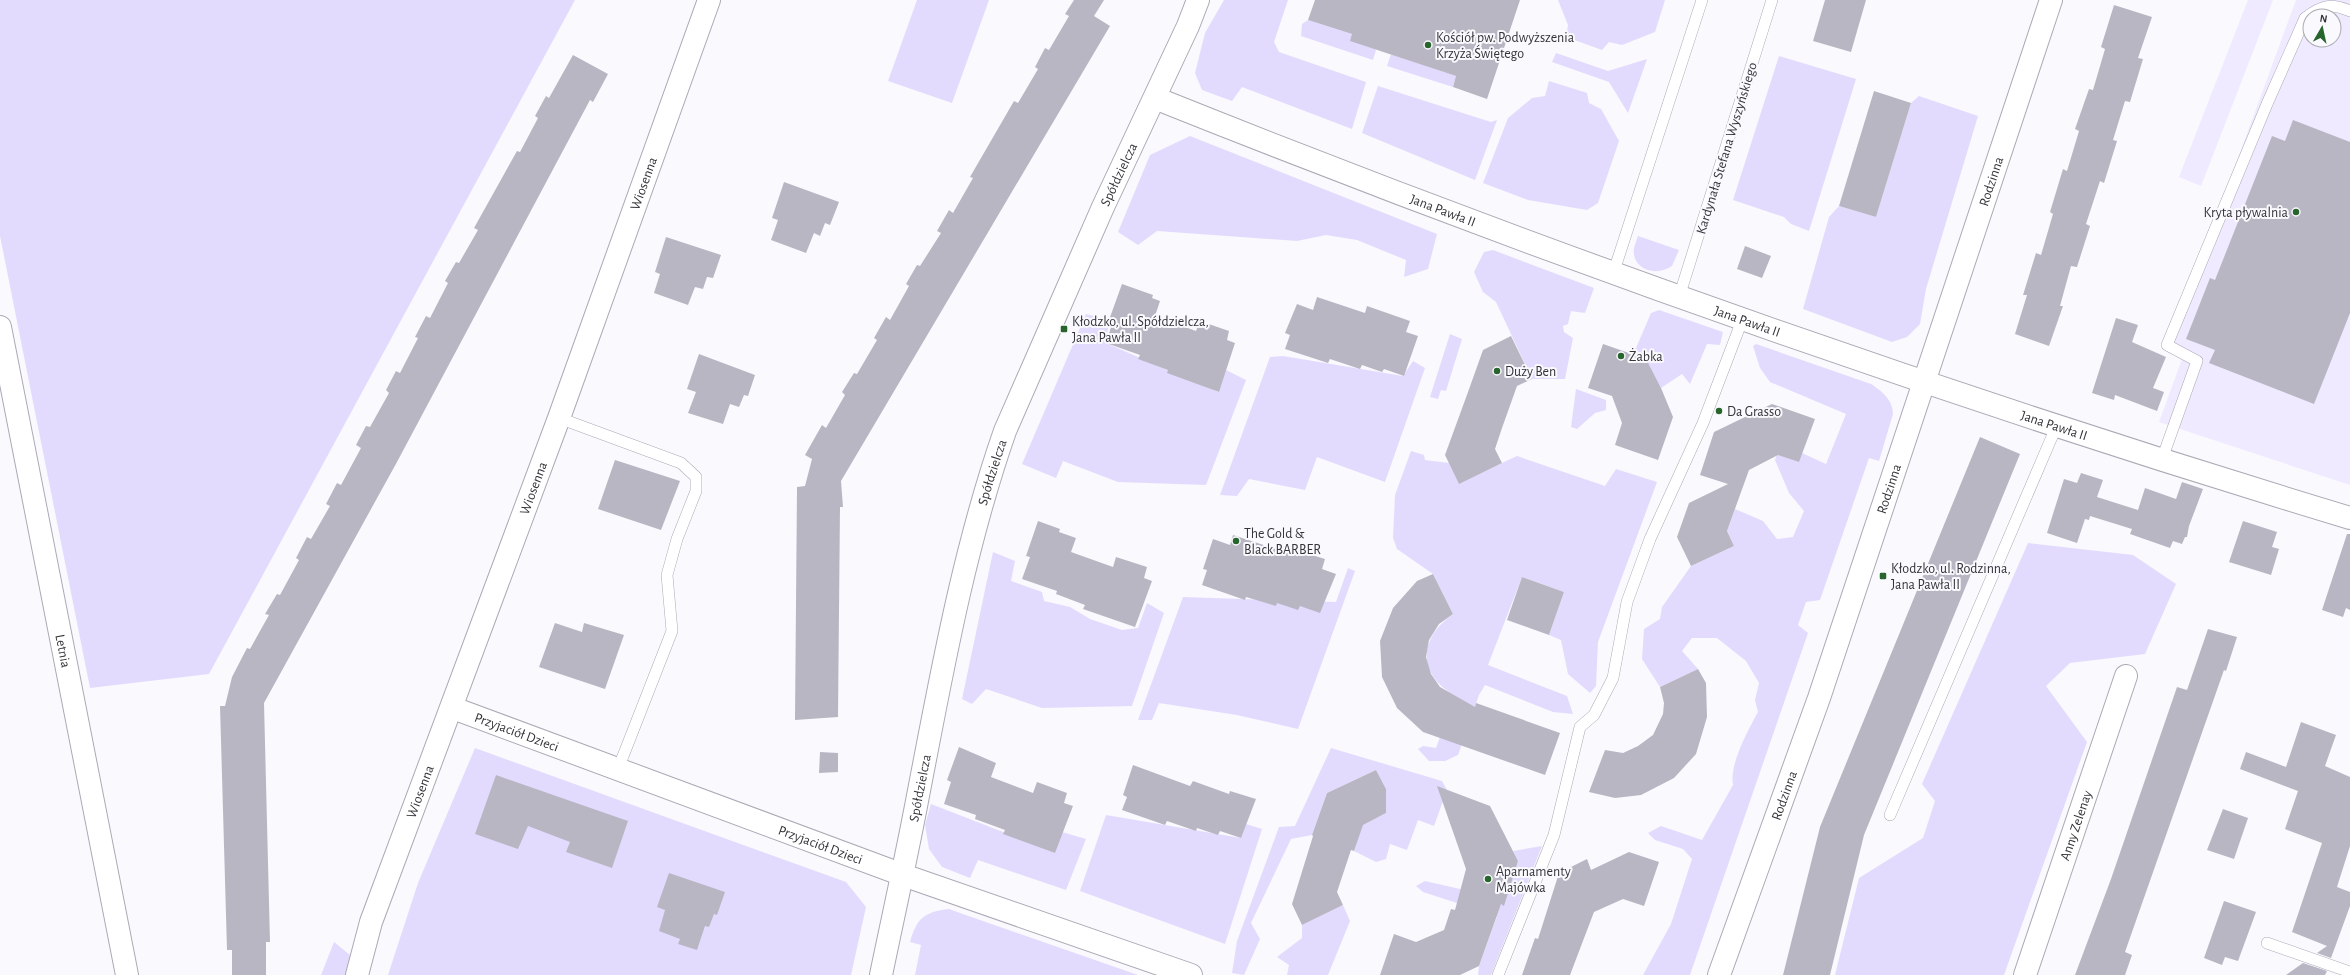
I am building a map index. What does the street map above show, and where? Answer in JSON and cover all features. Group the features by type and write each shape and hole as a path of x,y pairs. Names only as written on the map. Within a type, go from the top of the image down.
{"street":[{"name":"Wiosenna","path":"357,975 371,922 453,708 709,0"},
{"name":"Spółdzielcza","path":"881,975 903,875 934,711 963,580 992,469 1005,431 1103,207 1198,0"},
{"name":"Rodzinna","path":"1719,975 1819,698 1926,382 2051,0"},
{"name":"Jana Pawła II","path":"1154,98 1486,227 1613,274 1926,382 2162,459 2350,518"},
{"name":"Letnia","path":"0,327 127,975"},
{"name":"Anny Zelenay","path":"2025,975 2126,676"},
{"name":"Przyjaciół Dzieci","path":"453,708 903,875 1191,975"}],"lane":[{"path":"1613,274 1702,0"},
{"name":"Kardynała Stefana Wyszyńskiego","path":"1679,297 1772,0"},
{"path":"2162,459 2197,361 2167,345 2267,104 2306,18 2318,8 2336,6 2350,11"},
{"path":"1498,975 1554,835 1580,727 1594,715 1613,678 1627,602 1650,539 1703,423 1743,318"},
{"path":"559,418 681,463 696,477 696,491 677,539 667,575 672,631 618,769"},
{"path":"1890,815 2057,425"},
{"path":"2267,943 2350,972"}],"shaded area":[{"path":"0,0 575,0 209,674 90,688 0,236"},
{"path":"917,0 989,0 952,103 888,81"},
{"path":"1224,0 1288,0 1274,42 1279,52 1366,82 1352,129 1242,87 1232,101 1202,90 1195,73 1205,33"},
{"path":"1558,0 1665,0 1655,32 1622,45 1609,42 1602,50 1566,37 1568,25"},
{"path":"2248,0 2273,0 2201,186 2179,177"},
{"path":"2296,0 2350,0 2350,485 2159,422 2182,359 2167,352"},
{"path":"1308,20 1352,34 1376,50 1373,60 1301,36 1302,24"},
{"path":"1556,53 1608,71 1647,59 1628,113 1609,82 1552,62"},
{"path":"1391,54 1456,76 1453,87 1387,66"},
{"path":"1779,56 1856,79 1809,231 1791,224 1784,217 1733,200"},
{"path":"1549,81 1587,93 1589,103 1601,109 1619,141 1598,203 1587,210 1528,200 1483,183 1508,118 1532,98 1545,96"},
{"path":"1378,86 1491,122 1497,120 1475,180 1362,133"},
{"path":"1919,96 1978,116 1926,289 1920,324 1907,337 1892,342 1803,309 1829,217 1839,206 1876,217 1911,103"},
{"path":"1190,136 1437,234 1428,269 1404,277 1406,260 1357,240 1326,235 1297,241 1157,231 1138,245 1118,232 1150,155"},
{"path":"1638,236 1679,250 1672,266 1659,271 1653,271 1641,266 1634,256 1634,248"},
{"path":"1493,250 1594,288 1585,313 1571,311 1568,324 1563,326 1564,332 1573,338 1565,379 1532,379 1496,302 1483,292 1474,272 1484,252"},
{"path":"1659,310 1723,332 1720,345 1707,344 1690,384 1682,374 1661,388 1646,360 1633,355 1651,313"},
{"path":"1086,314 1109,320 1106,343 1218,392 1226,370 1246,380 1206,485 1118,482 1063,461 1056,478 1022,464"},
{"path":"1450,334 1462,339 1446,391 1441,390 1438,399 1430,397"},
{"path":"1756,344 1871,384 1883,393 1889,400 1893,409 1893,414 1879,461 1869,458 1820,600 1806,602 1798,625 1808,633 1690,975 1643,975 1671,924 1692,859 1683,849 1655,840 1648,833 1661,826 1702,840 1733,785 1734,768 1740,748 1758,712 1755,700 1759,683 1746,661 1717,638 1692,638 1682,651 1698,669 1660,687 1642,659 1644,629 1660,619 1662,607 1691,566 1734,546 1727,531 1735,509 1763,521 1777,539 1793,537 1804,511 1789,493 1775,460 1777,454 1802,453 1826,464 1846,414 1770,382 1760,368 1753,346"},
{"path":"1283,356 1403,376 1413,361 1425,368 1385,482 1317,457 1305,490 1249,479 1237,496 1220,495 1270,357"},
{"path":"1576,389 1606,400 1606,410 1595,413 1577,429 1571,427"},
{"path":"1411,451 1424,455 1425,460 1449,463 1459,483 1517,456 1605,486 1616,469 1657,482 1598,642 1596,686 1590,693 1568,674 1561,640 1549,635 1564,592 1522,577 1488,665 1567,696 1573,714 1553,712 1485,685 1479,695 1458,755 1445,761 1429,761 1418,749 1423,746 1436,748 1455,696 1443,687 1434,677 1428,667 1427,656 1428,645 1433,634 1441,624 1453,614 1433,574 1397,549 1393,538 1395,495"},
{"path":"2028,543 2133,555 2176,584 2145,654 2070,663 2046,686 2087,742 2004,975 1835,975 1859,878 1923,838 1935,801 1922,784"},
{"path":"993,552 1015,561 1011,581 1042,592 1044,601 1070,607 1090,619 1122,630 1138,628 1147,603 1164,613 1132,706 1042,708 986,689 972,704 962,699"},
{"path":"1348,568 1355,571 1298,729 1237,715 1159,703 1152,720 1138,720 1183,597 1336,602"},
{"path":"475,748 846,882 866,907 851,975 388,975 418,883"},
{"path":"1331,748 1442,781 1447,790 1434,826 1418,820 1407,850 1390,844 1386,859 1376,862 1354,851 1362,825 1386,813 1386,789 1376,770 1327,793 1312,835 1291,839 1251,923 1260,939 1244,975 1232,973 1237,941 1279,827 1295,826"},
{"path":"931,804 1055,852 1062,832 1086,839 1066,890 978,860 970,878 942,867 929,849 925,825"},
{"path":"1106,815 1241,838 1243,823 1262,829 1225,944 1080,891"},
{"path":"1542,846 1491,975 1478,975 1479,966 1497,916 1423,892 1416,886 1425,881 1460,889 1504,905 1518,861 1513,851"},
{"path":"1343,905 1350,921 1328,975 1287,975 1289,965 1277,957 1302,938 1302,925"},
{"path":"949,909 1138,975 915,975 921,945 910,942 916,927 928,914"},
{"path":"334,942 350,955 346,975 321,975"}],"building":[{"path":"1074,0 1104,0 1094,16 1110,26 841,481 843,507 840,507 838,717 795,720 797,487 805,486 812,459 805,455 822,425 826,428 845,395 842,392 854,373 857,374 877,340 874,338 886,317 890,320 909,286 906,284 917,265 920,266 941,233 937,231 949,210 953,213 973,178 970,177 1014,101 1018,103 1038,69 1035,67 1045,48 1049,50 1069,16 1065,14"},
{"name":"Kościół pw. Podwyższenia Krzyża Świętego","path":"1315,0 1520,0 1487,99 1453,87 1456,76 1350,41 1352,34 1308,20"},
{"path":"1825,0 1866,0 1851,52 1813,41"},
{"path":"2114,5 2152,17 2138,58 2143,59 2130,102 2125,101 2113,140 2117,141 2104,183 2100,181 2086,224 2090,226 2077,267 2071,266 2060,306 2063,306 2049,346 2015,334 2027,295 2023,295 2036,253 2041,255 2053,214 2050,212 2063,169 2067,171 2079,131 2075,129 2089,89 2093,90 2105,49 2101,47"},
{"path":"573,55 608,74 593,102 590,100 397,462 264,703 270,942 266,942 266,975 232,975 232,950 227,950 220,706 225,706 232,677 247,648 250,649 269,615 265,614 277,594 280,595 299,560 296,558 307,537 311,539 330,506 326,504 337,483 341,485 361,448 356,445 366,426 370,427 389,393 386,390 396,371 400,373 418,338 415,337 426,316 430,318 448,283 445,281 456,262 459,263 478,230 474,228 517,151 520,152 538,118 535,116 546,96 549,98"},
{"path":"1874,91 1911,103 1876,217 1839,206"},
{"name":"Kryta pływalnia","path":"2293,120 2350,142 2350,313 2314,404 2209,363 2215,350 2186,339 2210,278 2215,280 2272,136 2285,141"},
{"path":"784,182 839,202 830,225 825,223 820,236 814,233 806,253 771,240 778,220 772,218"},
{"path":"666,237 721,255 713,278 707,277 703,289 695,287 688,305 654,293 660,274 655,272"},
{"path":"1745,246 1771,256 1762,278 1737,269"},
{"path":"1122,284 1153,295 1152,298 1160,301 1155,316 1196,331 1200,321 1229,331 1227,340 1235,343 1219,392 1167,373 1168,370 1138,359 1140,355 1106,343 1113,321 1109,320"},
{"path":"1317,297 1365,313 1367,306 1410,321 1406,332 1418,336 1404,376 1384,369 1382,372 1362,365 1360,369 1330,359 1328,363 1285,349 1290,335 1285,333 1297,304 1313,310"},
{"path":"2116,318 2138,325 2132,342 2166,357 2153,388 2164,392 2157,411 2115,395 2114,400 2092,393"},
{"path":"1511,336 1532,379 1517,386 1502,428 1495,449 1502,463 1459,484 1445,455 1483,350"},
{"path":"1603,344 1646,359 1661,388 1673,417 1658,460 1615,445 1622,423 1612,396 1588,388"},
{"path":"699,354 755,375 748,396 744,395 739,407 730,404 723,424 688,413 696,392 687,389"},
{"path":"1772,404 1815,419 1799,462 1778,455 1749,470 1727,531 1734,546 1691,566 1677,537 1689,503 1728,484 1700,475 1714,432"},
{"path":"1980,437 2020,454 1864,835 1830,975 1783,975 1820,827"},
{"path":"615,460 680,481 661,530 598,509"},
{"path":"2081,473 2103,480 2097,497 2138,510 2145,488 2176,499 2182,482 2203,489 2189,526 2187,537 2185,537 2182,544 2173,541 2170,548 2130,534 2132,529 2090,516 2089,520 2085,519 2077,543 2047,533 2064,479 2077,483"},
{"path":"1038,521 1060,529 1059,532 1076,538 1071,552 1113,567 1116,557 1147,567 1144,578 1152,581 1135,627 1083,609 1085,605 1056,594 1057,591 1022,579 1030,557 1026,556"},
{"path":"2243,521 2277,532 2272,547 2279,549 2271,575 2229,562"},
{"path":"2347,534 2350,534 2350,610 2346,608 2343,617 2322,610"},
{"path":"1233,535 1282,551 1283,546 1325,559 1322,569 1336,574 1320,613 1300,606 1298,610 1277,603 1276,606 1246,597 1245,600 1202,585 1207,570 1203,569 1213,539 1230,545"},
{"path":"1433,574 1453,614 1439,624 1429,640 1426,657 1431,674 1440,687 1475,707 1476,703 1560,733 1545,775 1423,732 1397,708 1382,677 1380,641 1393,608 1417,581"},
{"path":"1522,577 1564,592 1549,635 1507,620"},
{"path":"555,623 582,632 584,623 624,635 605,689 539,667"},
{"path":"2208,629 2237,637 2125,952 2132,955 2125,975 2075,975 2111,879 2177,687 2187,690"},
{"path":"1698,669 1706,683 1707,717 1696,754 1674,778 1641,795 1615,798 1589,792 1605,750 1623,753 1638,746 1653,735 1663,714 1664,703 1660,687"},
{"path":"2301,722 2336,735 2325,766 2350,777 2350,846 2337,887 2350,892 2350,906 2331,958 2317,953 2327,946 2292,932 2322,843 2285,829 2298,791 2240,769 2246,752 2286,767"},
{"path":"959,747 996,763 991,777 1033,793 1037,782 1067,793 1064,803 1073,806 1055,853 1003,834 1005,830 975,819 976,815 944,804 951,782 947,780"},
{"path":"820,752 838,753 838,772 819,773"},
{"path":"1133,765 1190,786 1193,781 1229,794 1230,791 1256,799 1241,838 1220,831 1218,835 1197,828 1196,831 1167,821 1165,825 1122,810 1127,797 1123,795"},
{"path":"1376,770 1386,789 1386,813 1363,825 1354,851 1351,850 1337,892 1343,905 1302,925 1292,904 1313,836 1312,835 1327,793"},
{"path":"496,775 628,821 612,868 566,852 570,842 528,826 518,849 475,834"},
{"path":"1437,786 1490,806 1518,861 1504,906 1501,904 1479,966 1460,975 1380,975 1394,934 1416,942 1444,930 1451,909 1455,910 1466,869"},
{"path":"2223,809 2248,818 2234,859 2207,850"},
{"path":"1629,852 1659,862 1644,906 1623,899 1594,912 1570,975 1522,975 1535,938 1538,939 1559,873 1587,859 1591,870"},
{"path":"669,873 725,892 717,915 714,914 709,927 705,926 697,950 678,944 680,939 659,931 665,910 657,907"},
{"path":"2224,901 2256,912 2238,961 2225,957 2222,965 2204,958"},
{"path":"2303,963 2327,971 2325,975 2286,975"}],"place":[{"name":"Kościół pw. Podwyższenia Krzyża Świętego","path":"1428,45"},
{"name":"Kryta pływalnia","path":"2296,212"},
{"name":"Kłodzko, ul. Spółdzielcza, Jana Pawła II","path":"1064,329"},
{"name":"Żabka","path":"1621,356"},
{"name":"Duży Ben","path":"1497,371"},
{"name":"Da Grasso","path":"1719,411"},
{"name":"The Gold & Black BARBER","path":"1236,541"},
{"name":"Kłodzko, ul. Rodzinna, Jana Pawła II","path":"1883,576"},
{"name":"Aparnamenty Majówka","path":"1488,879"}]}
